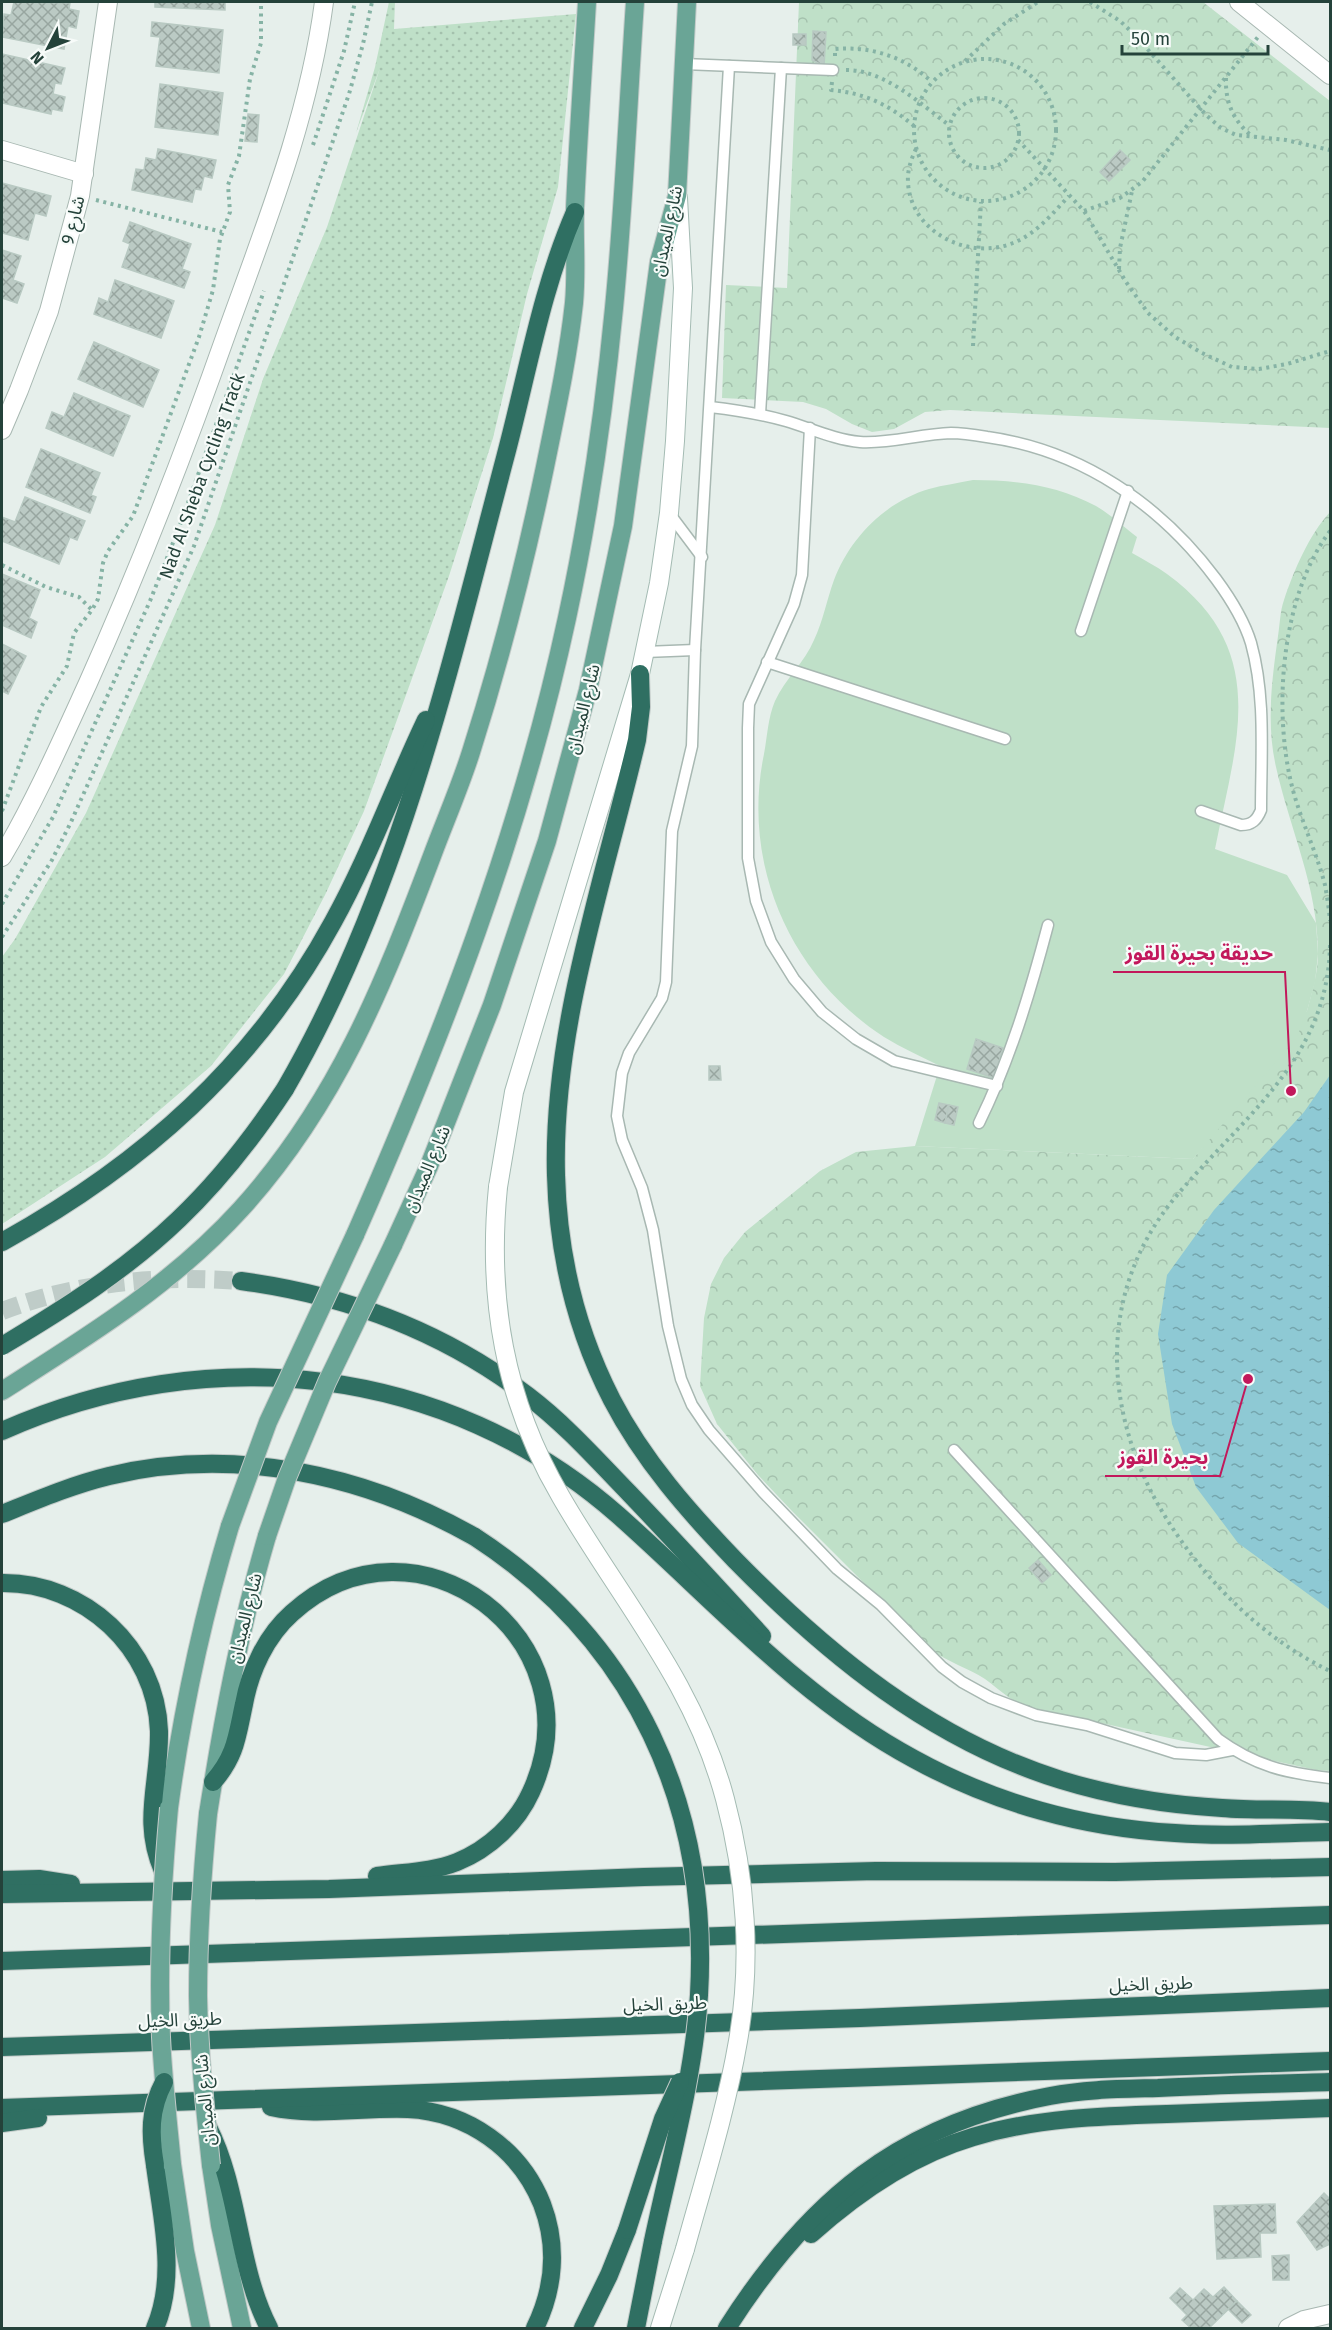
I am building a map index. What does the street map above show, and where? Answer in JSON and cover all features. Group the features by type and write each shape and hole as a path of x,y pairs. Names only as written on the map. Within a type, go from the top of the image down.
{"highway":[{"path":"2,1346 110,1277 179,1219 240,1153 285,1089 322,1020 370,913 412,797 448,673 525,384 546,295 561,245 575,212"},
{"path":"2,1242 83,1194 154,1141 213,1086 266,1025 312,959 342,906 448,673"},
{"path":"640,674 641,707 637,740 586,946 570,1021 561,1077 556,1134 558,1214 571,1288 586,1340 598,1370 631,1432 650,1462 683,1503 726,1550 793,1616 873,1684 945,1730 1024,1767 1102,1791 1182,1805 1330,1812"},
{"path":"241,1281 311,1293 375,1311 448,1345 518,1389 555,1418 595,1456 809,1689"},
{"path":"2,1431 37,1416 108,1394 145,1386 212,1378 260,1376 300,1378 377,1391 452,1414 522,1448 588,1490 618,1515 720,1612 809,1689 877,1738 913,1759 990,1794 1048,1812 1103,1825 1178,1834 1330,1832"},
{"path":"2,1514 58,1492 110,1476 173,1466 243,1465 312,1474 368,1488 422,1509 475,1537 534,1579 585,1630 627,1688 660,1753 682,1820 697,1901 699,1996 691,2066 636,2328"},
{"path":"213,1782 225,1767 234,1749 249,1684 265,1647 290,1614 323,1590 362,1575 403,1572 423,1575 463,1588 497,1611 517,1635 534,1661 545,1701 546,1742 542,1762 528,1799 505,1830 475,1853 457,1862 420,1871 366,1877 329,1888"},
{"path":"2,1583 34,1585 71,1597 103,1618 135,1655 148,1679 158,1714 161,1806"},
{"path":"2,1894 329,1888 797,1872 1115,1872 1330,1867"},
{"path":"2,1880 52,1880 89,1891"},
{"path":"2,1961 1330,1915"},
{"name":"طريق الخيل","path":"2,2047 849,2018 1330,1998"},
{"path":"2,2108 1330,2061"},
{"path":"583,2328 609,2275 627,2230 663,2119 675,2092 691,2066"},
{"path":"155,2328 164,2299 167,2278 164,2165 150,2130 154,2105 164,2082"},
{"path":"727,2328 762,2278 804,2226 838,2192 861,2174 917,2140 977,2114 1033,2100 1089,2091 1330,2082"},
{"path":"250,2100 297,2111 408,2109 428,2111 466,2123 501,2145 515,2160 538,2194 550,2234 552,2275 548,2295 535,2328"},
{"path":"2,2123 81,2115 128,2104"},
{"path":"762,2278 855,2197 892,2173 931,2153 972,2137 1036,2122 1119,2115 1330,2108"},
{"path":"217,2164 269,2328"}],"main road":[{"name":"شارع 9","path":"2,430 49,310 80,196 108,2"},
{"path":"2,857 38,792 121,609 197,417 299,122 318,45 324,2"},
{"path":"2,1391 129,1309 179,1270 210,1241 268,1178 317,1109 339,1073 378,994 470,756 517,590 540,494 568,346 576,267 575,212 587,2"},
{"name":"شارع الميدان","path":"164,2082 159,1976 164,1871 161,1806 214,1579 230,1526 268,1422 355,1235 427,1068 475,940 531,758 567,617 596,452 608,368 617,270 634,2"},
{"name":"شارع الميدان","path":"242,2328 220,2225 217,2164 207,2124 200,2051 198,1997 199,1932 208,1814 231,1673 267,1536 291,1468 327,1382 393,1245 458,1096 531,893 569,766 604,624 623,526 659,262 677,196 687,2"},
{"path":"1239,2 1330,75"},
{"path":"2,150 84,174"},
{"path":"660,2328 685,2249 730,2080 741,2020 746,1959 745,1918 734,1837 713,1759 680,1685 660,1650 562,1499 536,1448 519,1405 501,1335 494,1261 498,1187 514,1092 640,674 659,583 669,513 675,441 683,288 677,196"},
{"path":"164,2165 201,2328"},
{"path":"1288,2328 1304,2320 1330,2314"}],"lane":[{"path":"684,64 833,70"},
{"path":"729,66 695,650 692,746 672,831 666,982 662,998 640,1033 621,1072 617,1116 622,1140 644,1198 658,1253 673,1347 681,1378 692,1405 721,1445 837,1569 885,1609 942,1667 962,1682 991,1698 1036,1715 1087,1725 1175,1753 1206,1755 1232,1750"},
{"path":"760,414 781,68"},
{"path":"710,407 760,414 859,442 952,433 1008,441 1074,462 1128,491 1156,513 1207,567 1232,602 1250,640 1260,682 1261,810 1255,822 1248,825 1241,825 1201,811"},
{"path":"810,428 802,576 794,604 750,704 748,858 756,901 771,942 794,979 822,1012 856,1040 894,1061 997,1086"},
{"path":"1081,631 1128,491"},
{"path":"669,513 702,557"},
{"path":"645,652 695,650"},
{"path":"767,662 1005,739"},
{"path":"979,1123 997,1086 1030,992 1048,926"},
{"path":"954,1450 1204,1726 1232,1750 1248,1759 1283,1772 1330,1778"}],"path":[{"path":"2,811 41,707 67,666 74,633 92,610 100,588 103,563 108,551 133,516 199,337 215,283 222,232 230,212 228,185 239,156 250,79 261,44 261,2"},
{"name":"Nad Al Sheba Cycling Track","path":"2,938 52,860 71,822 194,546 349,94 372,2"},
{"path":"965,62 1004,24 1038,2"},
{"path":"1090,2 1120,21 1221,128 1236,135 1306,143 1330,150"},
{"path":"1083,211 1132,191 1151,171 1268,25"},
{"path":"836,49 871,50 893,57 914,68 932,82"},
{"path":"984,59 1003,61 1021,68 1042,88 1054,113 1057,132 1054,151 1046,168 1029,187 1018,194 1000,200 981,202 966,199 940,185 929,175 916,148 914,126 919,103 932,82 947,69 965,62 984,59"},
{"path":"833,70 852,70 896,86 949,125"},
{"path":"1226,76 1227,100 1231,111 1237,121 1254,137"},
{"path":"831,90 849,92 884,104 914,126"},
{"path":"973,98 991,98 1008,106 1014,113 1018,122 1018,140 1016,149 1003,163 986,168 976,167 967,164 954,152 948,134 949,125 952,116 965,102 973,98"},
{"path":"1018,140 1083,211 1148,313 1175,337 1232,367 1259,369 1287,364 1330,351"},
{"path":"916,148 908,176 912,202 926,224 948,241 963,247 996,248 1012,243 1028,235 1069,196"},
{"path":"1119,269 1120,248 1132,191"},
{"path":"80,196 222,232"},
{"path":"973,346 981,202"},
{"path":"1330,531 1322,542 1303,582 1291,625 1284,681 1284,737 1294,793 1325,884 1330,921"},
{"path":"2,565 46,587 74,595 92,610"},
{"path":"1330,945 1330,963 1323,1002 1308,1039 1287,1073 1176,1196 1152,1229 1134,1265 1122,1304 1116,1345 1116,1379 1126,1428 1141,1473 1164,1515 1201,1567 1238,1608 1272,1634 1330,1671"}],"green space":[{"path":"389,2 395,2 394,29 576,14 558,187 527,294 493,438 449,576 364,811 325,895 284,974 211,1066 105,1157 2,1224 2,957 15,939 86,813 215,525 263,379 327,227 380,68 356,133 375,67"},
{"path":"799,2 1203,2 1330,101 1330,428 950,410 925,412 894,429 872,432 826,409 803,402 722,398 726,285 787,288"},
{"path":"973,480 1036,485 1081,499 1106,513 1137,537 1132,553 1167,574 1200,604 1222,634 1234,667 1238,700 1237,735 1215,849 1287,875 1316,923 1318,954 1315,982 1297,1037 1193,1159 915,1146 940,1066 884,1037 851,1012 822,983 799,950 780,914 767,876 760,836 759,795 771,714 779,693 806,656 814,640 841,565 859,536 884,512 913,495 929,489"},
{"path":"1330,512 1330,1771 1316,1770 1028,1707 1010,1698 985,1679 931,1650 758,1475 717,1424 700,1386 704,1318 711,1284 724,1258 745,1232 820,1171 856,1152 915,1146 1193,1159 1307,1011 1317,968 1317,929 1308,882 1276,767 1271,734 1271,702 1283,604 1303,553 1315,531"}],"water":[{"path":"1330,1075 1330,1610 1238,1543 1196,1487 1172,1424 1158,1334 1167,1275 1214,1210 1304,1112"}],"building":[{"path":"14,2 70,3 69,9 79,11 76,28 68,26 64,49 2,37 4,14 11,15"},
{"path":"155,2 225,2 225,10 155,7"},
{"path":"152,22 223,30 219,73 156,66 160,37 151,36"},
{"path":"813,31 826,32 824,66 812,60"},
{"path":"793,34 806,34 806,45 793,45"},
{"path":"2,54 65,68 61,84 55,83 53,94 65,97 62,111 52,109 51,114 2,103"},
{"path":"160,84 223,93 218,135 155,127"},
{"path":"248,114 259,115 257,142 245,141"},
{"path":"158,149 216,160 212,178 204,176 201,190 195,189 192,202 132,190 136,169 144,170 146,158 156,160"},
{"path":"1120,150 1130,160 1109,181 1100,172"},
{"path":"2,183 51,196 46,216 35,213 28,240 2,233"},
{"path":"130,222 191,244 182,269 190,272 184,288 122,267 130,244 123,241"},
{"path":"2,250 21,256 13,280 24,284 17,303 2,298"},
{"path":"115,280 174,301 161,338 94,314 99,298 108,302"},
{"path":"94,342 159,370 143,407 78,379"},
{"path":"74,393 130,416 113,456 46,428 52,412 64,417"},
{"path":"41,449 100,473 91,495 96,497 90,513 26,487"},
{"path":"25,497 85,521 77,540 70,537 59,564 2,541 2,517 15,522"},
{"path":"2,574 40,590 29,618 37,622 31,638 2,625"},
{"path":"2,644 26,656 8,694 2,691"},
{"path":"976,1039 1003,1048 994,1078 967,1069"},
{"path":"709,1066 720,1066 721,1080 709,1080"},
{"path":"939,1103 949,1105 945,1123 935,1120"},
{"path":"949,1105 958,1107 954,1125 945,1123"},
{"path":"1038,1560 1051,1575 1042,1583 1029,1568"},
{"path":"1324,2193 1330,2199 1330,2244 1317,2250 1297,2222"},
{"path":"1275,2204 1276,2233 1260,2233 1261,2257 1217,2259 1214,2206"},
{"path":"1289,2255 1289,2280 1273,2280 1272,2256"},
{"path":"1224,2287 1237,2301 1209,2328 1191,2328 1182,2320 1187,2315 1170,2298 1180,2288 1193,2300 1204,2289 1213,2297"},
{"path":"1237,2301 1251,2315 1242,2323 1228,2309"}],"tunnel":[{"path":"2,1311 60,1293 119,1283 180,1279 241,1281"}],"place":[{"name":"حديقة بحيرة القوز","path":"1291,1091"},
{"name":"بحيرة القوز","path":"1248,1379"}]}
